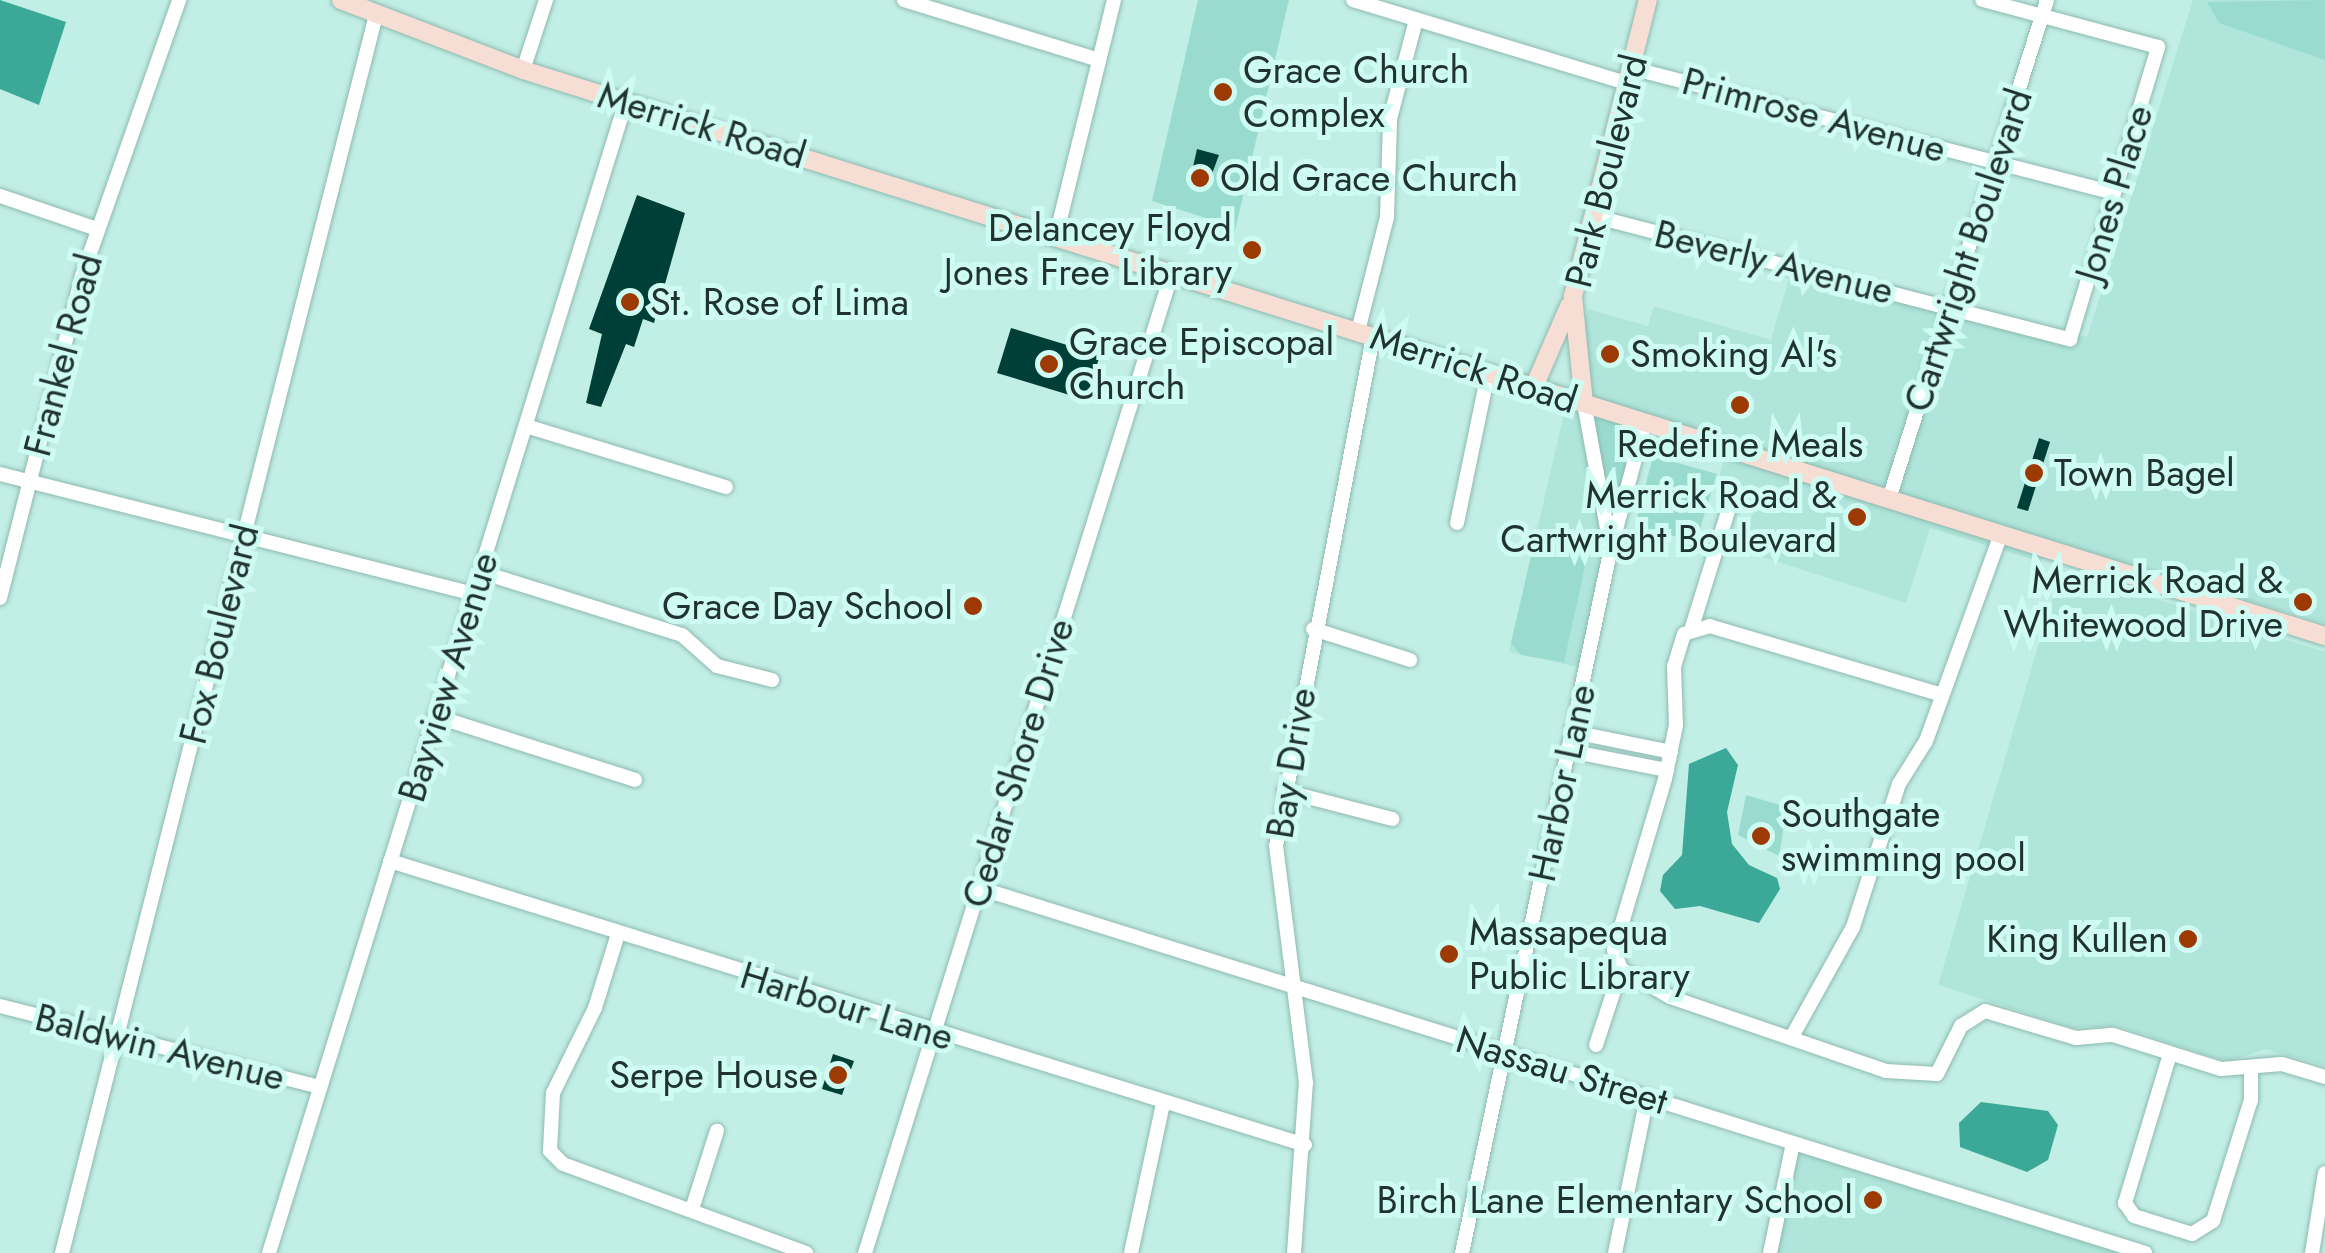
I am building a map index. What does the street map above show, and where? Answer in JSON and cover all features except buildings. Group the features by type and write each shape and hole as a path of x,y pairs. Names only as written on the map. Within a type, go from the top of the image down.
{"main road":[{"name":"Merrick Road","path":"341,0 522,70 2325,636"},
{"name":"Park Boulevard","path":"1584,403 1572,296 1648,0"},
{"path":"1534,387 1572,296"}],"street":[{"name":"Frankel Road","path":"0,598 98,229 179,0"},
{"path":"522,70 546,0"},
{"path":"904,0 1099,60"},
{"path":"1056,236 1114,0"},
{"path":"1982,0 2042,16"},
{"name":"Cartwright Boulevard","path":"1888,499 2047,0"},
{"name":"Primrose Avenue","path":"1360,1 1416,20 1629,75 2113,192"},
{"name":"Fox Boulevard","path":"62,1253 376,14"},
{"name":"Jones Place","path":"2042,16 2158,47 2070,338"},
{"name":"Bay Drive","path":"1294,1253 1305,1146 1306,1083 1276,846 1387,217 1390,119 1416,20"},
{"name":"Bayview Avenue","path":"269,1253 626,101"},
{"path":"0,196 98,229"},
{"name":"Beverly Avenue","path":"1593,216 2070,338"},
{"name":"Cedar Shore Drive","path":"865,1253 1172,273"},
{"path":"1457,523 1488,373"},
{"name":"Harbor Lane","path":"1584,403 1611,548"},
{"name":"Harbor Lane","path":"1462,1253 1611,548 1645,422"},
{"path":"526,426 726,487"},
{"path":"0,474 474,594"},
{"path":"1596,1046 1621,969 1614,950 1668,770 1674,666 1692,627 1729,508"},
{"path":"1794,1033 1853,927 1899,784 1926,740 1939,694 2001,534"},
{"path":"480,572 682,635 717,666 772,680"},
{"path":"1692,627 1710,626 1939,694"},
{"path":"1313,629 1410,660"},
{"path":"436,716 635,780"},
{"path":"1573,732 1671,752"},
{"path":"1569,751 1668,770"},
{"path":"1284,791 1392,819"},
{"name":"Harbour Lane","path":"390,861 1305,1146"},
{"name":"Nassau Street","path":"980,888 2145,1253"},
{"path":"618,934 596,1008 552,1093 546,1137 563,1164 693,1206 806,1253"},
{"path":"1621,969 1695,1007 1794,1033 1859,1064 1928,1075 1948,1063 1968,1018 1985,1011 2251,1070 2282,1064 2325,1076"},
{"name":"Baldwin Avenue","path":"0,1006 320,1087"},
{"path":"2170,1054 2125,1204 2134,1216 2192,1234 2214,1221 2252,1100 2251,1070"},
{"path":"1616,1253 1648,1097"},
{"path":"1130,1253 1163,1104"},
{"path":"693,1206 717,1132"},
{"path":"1770,1253 1793,1143"},
{"path":"2312,1253 2325,1174"}],"shaded area":[{"path":"0,0 66,22 39,105 0,89"},
{"name":"Grace Church Complex","path":"1198,0 1289,0 1233,239 1206,218 1152,201"},
{"path":"2193,0 2325,0 2325,624 2051,540 2041,562 1930,528 1906,603 1741,550 1755,506 1715,493 1727,450 1647,425 1588,669 1509,652 1588,309 1648,326 1654,306 1771,340 1795,258 2087,337"},
{"path":"2325,0 2325,60 2219,23 2207,2"},
{"path":"1586,405 1642,423 1611,542"},
{"path":"1653,456 1717,474 1696,542 1635,526"},
{"path":"1549,544 1576,551 1585,566 1564,662 1521,655 1511,643 1532,552"},
{"path":"2061,569 2325,652 2325,1066 2265,1049 2227,1062 2118,1026 2073,1028 1938,985"},
{"path":"1726,748 1738,765 1727,812 1732,844 1749,865 1777,878 1780,889 1759,923 1700,906 1675,909 1660,891 1663,875 1682,855 1689,764"},
{"path":"1746,795 1787,807 1779,856 1738,835"},
{"path":"1981,1102 2048,1111 2058,1125 2048,1160 2027,1172 1960,1147 1959,1123"},
{"name":"Birch Lane Elementary School","path":"1795,1146 2130,1253 1773,1253"}],"place":[{"name":"Grace Church Complex","path":"1223,92"},
{"name":"Old Grace Church","path":"1200,178"},
{"name":"Delancey Floyd Jones Free Library","path":"1252,250"},
{"name":"St. Rose of Lima","path":"630,302"},
{"name":"Smoking Al's","path":"1610,354"},
{"name":"Grace Episcopal Church","path":"1049,364"},
{"name":"Redefine Meals","path":"1740,405"},
{"name":"Town Bagel","path":"2034,473"},
{"name":"Merrick Road & Cartwright Boulevard","path":"1857,517"},
{"name":"Merrick Road & Whitewood Drive","path":"2303,602"},
{"name":"Grace Day School","path":"973,606"},
{"name":"Southgate swimming pool","path":"1761,836"},
{"name":"King Kullen","path":"2188,939"},
{"name":"Massapequa Public Library","path":"1449,954"},
{"name":"Serpe House","path":"838,1075"},
{"name":"Birch Lane Elementary School","path":"1873,1200"}]}
